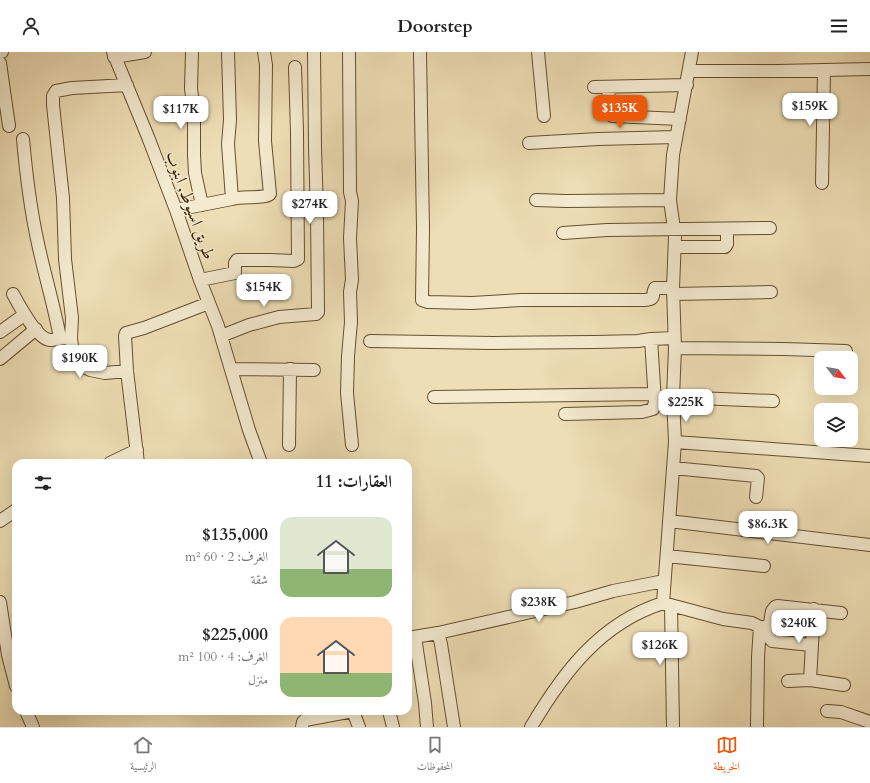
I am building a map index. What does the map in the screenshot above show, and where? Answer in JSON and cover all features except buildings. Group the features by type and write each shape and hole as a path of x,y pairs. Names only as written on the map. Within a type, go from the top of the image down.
{"street":[{"path":"114,54 145,52"},
{"path":"192,52 191,89 194,109 195,172 202,205"},
{"path":"228,52 230,120 229,153 232,199"},
{"path":"176,210 244,196 267,196 270,194 265,141 266,65 264,52"},
{"path":"221,336 271,319 316,314 318,312 314,52"},
{"path":"349,52 350,192 352,201 350,258 352,280 350,292 351,322 347,393 352,445"},
{"path":"420,52 422,300 428,302 472,303 521,300 645,300 652,298 655,288 673,291 770,292"},
{"path":"538,52 544,116"},
{"path":"673,727 667,604 664,581 675,442 673,397 673,291 675,247 670,200 673,155 690,71 692,52"},
{"name":"طريق اسيوط, ابنوب","path":"114,54 176,210 221,336 249,430 260,459"},
{"path":"0,63 9,126"},
{"path":"200,280 235,273 235,263 237,260 295,261 298,259 295,67"},
{"path":"690,71 870,69"},
{"path":"822,183 824,70"},
{"path":"66,338 72,318 65,259 63,198 53,96 56,91 61,90 127,85"},
{"path":"594,87 687,85"},
{"path":"609,87 608,110 612,116 680,119"},
{"path":"529,143 676,137"},
{"path":"23,139 26,176 33,221 43,266 53,302 76,363 90,370 105,372 127,371"},
{"path":"536,200 566,202 670,200"},
{"path":"563,233 606,230 770,228"},
{"path":"675,247 725,247 727,244 727,229"},
{"path":"13,294 24,315 41,336 50,340 66,338"},
{"path":"137,459 127,371 126,333 209,303"},
{"path":"0,332 24,315"},
{"path":"0,359 36,329"},
{"path":"565,414 651,410 654,408 651,339"},
{"path":"370,341 493,343 638,341 651,339 674,343 846,351"},
{"path":"232,369 314,370"},
{"path":"289,444 290,369"},
{"path":"434,397 654,394"},
{"path":"673,397 773,401"},
{"path":"675,442 870,456"},
{"path":"118,459 136,450"},
{"path":"673,468 756,476 758,478 756,497"},
{"path":"0,521 12,513"},
{"path":"669,521 870,545"},
{"path":"667,556 764,566"},
{"path":"412,637 438,633 575,602 613,590 664,581"},
{"path":"0,602 8,655 12,670"},
{"path":"531,727 564,676 580,657 602,636 617,624 635,614 667,604 723,619 752,623 765,628 772,642 811,645"},
{"path":"757,727 758,657 765,628 772,611 775,607 841,613"},
{"path":"810,680 814,610"},
{"path":"438,633 454,727"},
{"path":"412,642 425,703 427,727"},
{"path":"788,681 810,680 844,685"},
{"path":"827,711 841,712 870,722"},
{"path":"28,715 33,727"},
{"path":"302,727 305,720 326,722 343,715"},
{"path":"354,715 359,727"},
{"path":"390,715 393,727"}]}
